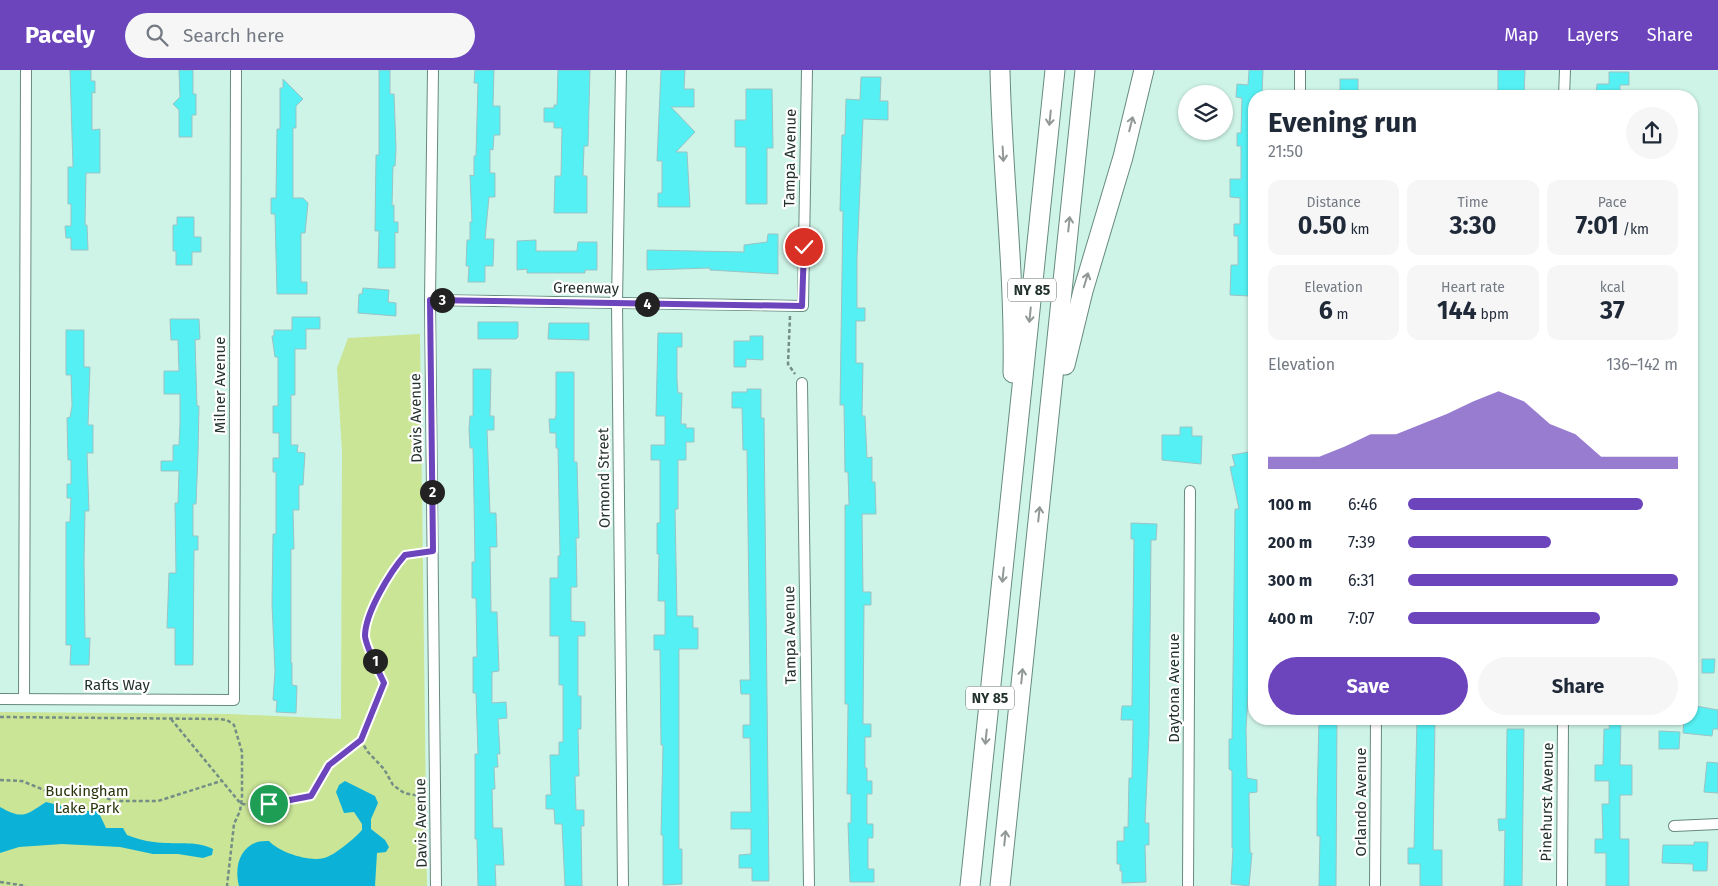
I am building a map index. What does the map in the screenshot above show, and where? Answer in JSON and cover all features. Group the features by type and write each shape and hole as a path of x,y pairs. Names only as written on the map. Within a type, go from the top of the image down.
{"highway":[{"path":"1000,70 1002,139 1013,319 1010,509"},
{"name":"NY 85","path":"970,886 1055,70"},
{"name":"NY 85","path":"1000,886 1085,70"},
{"path":"1042,481 1068,350 1123,157 1144,70"}],"street":[{"path":"24,699 26,70"},
{"name":"Milner Avenue","path":"234,700 236,70"},
{"name":"Davis Avenue","path":"433,70 430,300 436,886"},
{"name":"Ormond Street","path":"621,70 617,304 623,886"},
{"name":"Tampa Avenue","path":"802,306 807,70"},
{"path":"1300,70 1300,90"},
{"path":"1564,90 1565,70"},
{"name":"Greenway","path":"430,300 802,306"},
{"name":"Tampa Avenue","path":"802,383 809,886"},
{"name":"Daytona Avenue","path":"1188,886 1190,491"},
{"name":"Rafts Way","path":"0,699 234,700"},
{"name":"Orlando Avenue","path":"1375,886 1376,725"},
{"name":"Pinehurst Avenue","path":"1562,886 1563,725"},
{"path":"1674,826 1718,824"}],"path":[{"path":"791,306 788,364 802,383"},
{"path":"241,804 269,804 311,796 329,765 361,740 384,683 365,636 373,606 393,569 405,555 433,551"},
{"path":"0,717 218,719 227,720 234,724 242,752 241,804 234,824 227,886"},
{"path":"171,719 241,804"},
{"path":"361,740 367,751 384,769 393,785 404,793 425,797"},
{"path":"0,780 22,781 44,790 85,789 114,801 158,800 222,780"},
{"path":"0,882 26,886"}],"green space":[{"name":"Buckingham Lake Park","path":"420,334 427,886 0,886 0,712 230,714 341,719 342,452 337,368 348,338"}],"water":[{"path":"345,781 375,796 378,803 371,819 371,829 385,840 389,847 386,852 377,853 375,886 239,886 237,877 239,861 246,848 252,844 260,841 269,841 280,849 294,855 317,859 333,854 359,833 362,830 362,824 354,812 344,813 336,792 339,785"},
{"path":"46,802 83,811 98,811 106,828 123,828 127,835 147,841 206,846 213,849 212,855 203,858 178,854 153,854 120,847 62,844 19,847 0,853 0,807 19,815 29,813"}],"building":[{"path":"70,70 91,70 91,81 95,81 95,93 92,92 92,130 100,129 100,173 86,173 85,225 87,225 88,250 71,250 71,238 66,238 65,226 71,226 71,204 68,204 68,167 73,167"},
{"path":"179,70 193,70 193,94 196,94 196,115 192,115 192,137 179,137 179,110 173,104 180,97"},
{"path":"379,70 390,70 390,94 394,94 396,149 395,166 393,166 392,206 394,205 394,222 398,222 398,233 395,232 395,268 378,268 379,231 375,231 376,155 379,155"},
{"path":"475,70 494,70 493,106 500,106 500,135 494,135 493,150 490,149 490,173 495,173 495,197 489,197 485,239 494,239 493,266 485,266 485,282 468,282 469,266 466,266 467,240 470,240 470,222 472,222 470,175 474,176 474,156 476,156 478,83 474,83"},
{"path":"558,70 590,70 588,146 584,146 583,176 587,176 587,213 554,213 555,176 561,176 562,128 554,128 554,122 544,122 544,108 554,108 554,105 557,105"},
{"path":"661,70 685,70 684,89 694,89 694,107 671,107 695,132 676,152 687,152 690,207 658,207 658,193 662,193 662,161 657,161"},
{"path":"1249,70 1263,70 1262,90 1248,90 1248,296 1230,295 1231,265 1238,265 1238,236 1234,236 1234,224 1240,224 1240,198 1230,197 1230,179 1241,179 1241,146 1237,146 1237,133 1241,133 1242,98 1236,97 1237,84 1248,85"},
{"path":"1498,70 1525,70 1524,90 1498,90"},
{"path":"1609,72 1629,72 1629,85 1620,85 1620,90 1596,90 1597,84 1609,84"},
{"path":"861,77 881,77 880,101 888,101 888,120 863,119 857,258 857,308 865,308 865,321 856,321 856,363 863,363 862,416 865,416 867,458 872,457 872,482 875,482 876,514 862,514 863,592 871,592 871,605 864,605 863,724 871,724 871,737 865,737 865,768 867,768 867,781 872,781 872,794 867,794 867,824 873,824 873,838 868,838 868,869 874,869 874,882 850,882 848,823 851,823 851,794 847,794 848,704 845,704 845,505 849,505 848,472 845,472 844,405 840,405 843,211 840,211 842,135 845,135 846,99 860,100"},
{"path":"283,79 303,99 296,106 296,128 293,128 293,198 303,198 308,203 305,233 301,233 301,282 307,282 307,294 277,294 275,214 271,214 271,198 276,198 277,129 280,129 280,88 283,88"},
{"path":"1340,79 1358,79 1358,90 1340,90"},
{"path":"746,89 772,89 773,148 767,148 767,204 746,204 746,147 735,147 735,120 746,120"},
{"path":"177,217 194,217 194,237 201,237 201,252 192,252 192,265 176,265 176,251 173,251 173,225 177,225"},
{"path":"768,234 778,234 778,274 710,270 710,268 647,270 647,250 744,252 744,245 767,242"},
{"path":"536,240 536,251 577,251 578,242 597,242 597,270 585,270 585,273 527,273 527,269 517,270 517,241"},
{"path":"363,288 389,290 388,302 396,303 396,316 358,313 359,294 362,294"},
{"path":"292,317 320,317 320,329 306,329 306,349 295,349 295,395 291,395 291,445 298,445 297,452 305,453 303,485 299,485 299,510 293,510 294,549 291,549 291,663 292,685 297,686 296,713 276,712 277,701 273,700 275,671 272,604 273,534 276,534 276,472 273,472 273,458 279,458 279,433 273,433 273,406 278,406 278,357 275,357 272,336 274,336 274,330 292,330"},
{"path":"170,319 199,319 200,339 195,340 197,406 199,406 196,504 193,504 193,536 198,536 198,550 194,550 193,665 175,665 175,628 167,628 169,573 176,573 175,503 178,503 179,471 161,471 161,461 173,461 173,445 179,445 180,424 180,394 164,394 164,371 179,371 178,340 171,340"},
{"path":"478,322 518,322 518,337 516,339 478,339"},
{"path":"549,323 589,323 589,340 548,339"},
{"path":"66,330 84,330 84,367 90,367 88,425 93,425 93,453 87,453 89,511 85,511 84,561 85,638 90,638 89,665 70,665 71,645 66,645 66,522 70,522 71,498 67,498 67,484 71,484 71,460 68,460 67,418 70,417 72,406 71,375 66,375"},
{"path":"658,333 682,333 682,347 677,347 678,393 682,393 681,424 686,424 686,428 694,428 694,442 686,442 686,460 678,460 678,509 675,509 677,616 693,616 693,628 698,628 698,649 679,649 679,849 682,849 682,884 663,885 663,835 661,835 663,745 661,745 660,650 654,650 654,635 665,635 665,601 658,601 659,554 657,554 657,523 660,523 660,460 651,460 651,445 665,445 665,416 656,416"},
{"path":"750,336 763,336 763,360 746,359 746,367 734,367 734,341 750,341"},
{"path":"473,369 491,369 490,416 494,416 494,430 487,430 490,513 496,513 497,547 490,547 491,612 497,612 499,671 492,672 492,703 506,702 507,718 498,719 500,754 497,754 498,767 494,767 495,789 492,789 493,828 502,828 504,865 495,865 496,886 478,886 477,839 475,839 475,754 478,754 476,693 473,693 473,657 477,657 476,598 472,598 472,562 475,562 473,448 470,448 469,429 470,416 473,416"},
{"path":"556,372 574,372 574,462 577,462 579,538 576,538 577,587 571,587 571,621 585,622 585,636 578,636 578,696 581,696 581,729 578,729 579,776 575,776 576,810 584,810 584,826 581,826 582,886 565,886 562,824 555,824 554,809 546,809 546,795 551,795 550,755 559,755 559,742 563,742 563,685 559,685 559,636 550,636 550,578 558,578 558,556 560,556 558,448 556,448 556,433 550,433 549,419 555,419 556,415"},
{"path":"747,389 761,389 761,418 764,418 769,881 752,881 752,868 739,868 739,855 751,854 751,829 731,829 731,812 751,812 750,738 743,738 743,725 750,725 750,694 741,694 740,680 750,680 747,450 743,450 742,408 732,408 732,392 747,392"},
{"path":"1180,427 1192,427 1192,436 1202,436 1201,464 1162,460 1162,435 1180,435"},
{"path":"1248,452 1247,778 1257,780 1257,792 1249,793 1250,853 1252,853 1249,886 1231,884 1233,848 1232,771 1229,769 1229,739 1232,739 1235,509 1239,509 1230,467 1235,466 1232,455"},
{"path":"1131,523 1157,524 1156,540 1151,540 1149,734 1145,823 1149,823 1149,845 1145,845 1146,882 1122,883 1122,871 1120,871 1120,864 1117,864 1117,841 1124,841 1124,827 1128,827 1129,778 1132,778 1133,720 1121,720 1122,706 1132,706 1134,539 1131,539"},
{"path":"1702,659 1715,659 1714,673 1702,673"},
{"path":"1698,706 1718,710 1718,729 1713,729 1712,736 1683,733 1684,725 1698,725"},
{"path":"1319,725 1337,725 1336,886 1319,886 1320,836 1317,836"},
{"path":"1417,725 1435,725 1433,850 1442,850 1442,886 1420,886 1420,864 1408,864 1408,848 1414,848"},
{"path":"1609,725 1621,725 1620,765 1632,765 1632,795 1620,795 1620,839 1629,839 1629,886 1606,886 1606,853 1595,853 1595,839 1603,839 1602,804 1609,804 1609,781 1595,781 1595,765 1603,765 1604,729 1609,729"},
{"path":"1507,729 1524,729 1522,886 1504,886 1505,830 1499,831 1498,819 1506,819"},
{"path":"1659,731 1680,732 1679,749 1659,749"},
{"path":"1707,762 1718,763 1718,793 1704,792"},
{"path":"1694,842 1708,842 1707,871 1693,871 1693,864 1662,863 1663,845 1694,845"}],"route":[{"path":"269,804 311,796 329,765 361,740 384,683 365,636 373,606 393,569 405,555 433,551 430,300 802,306 804,247"}]}
